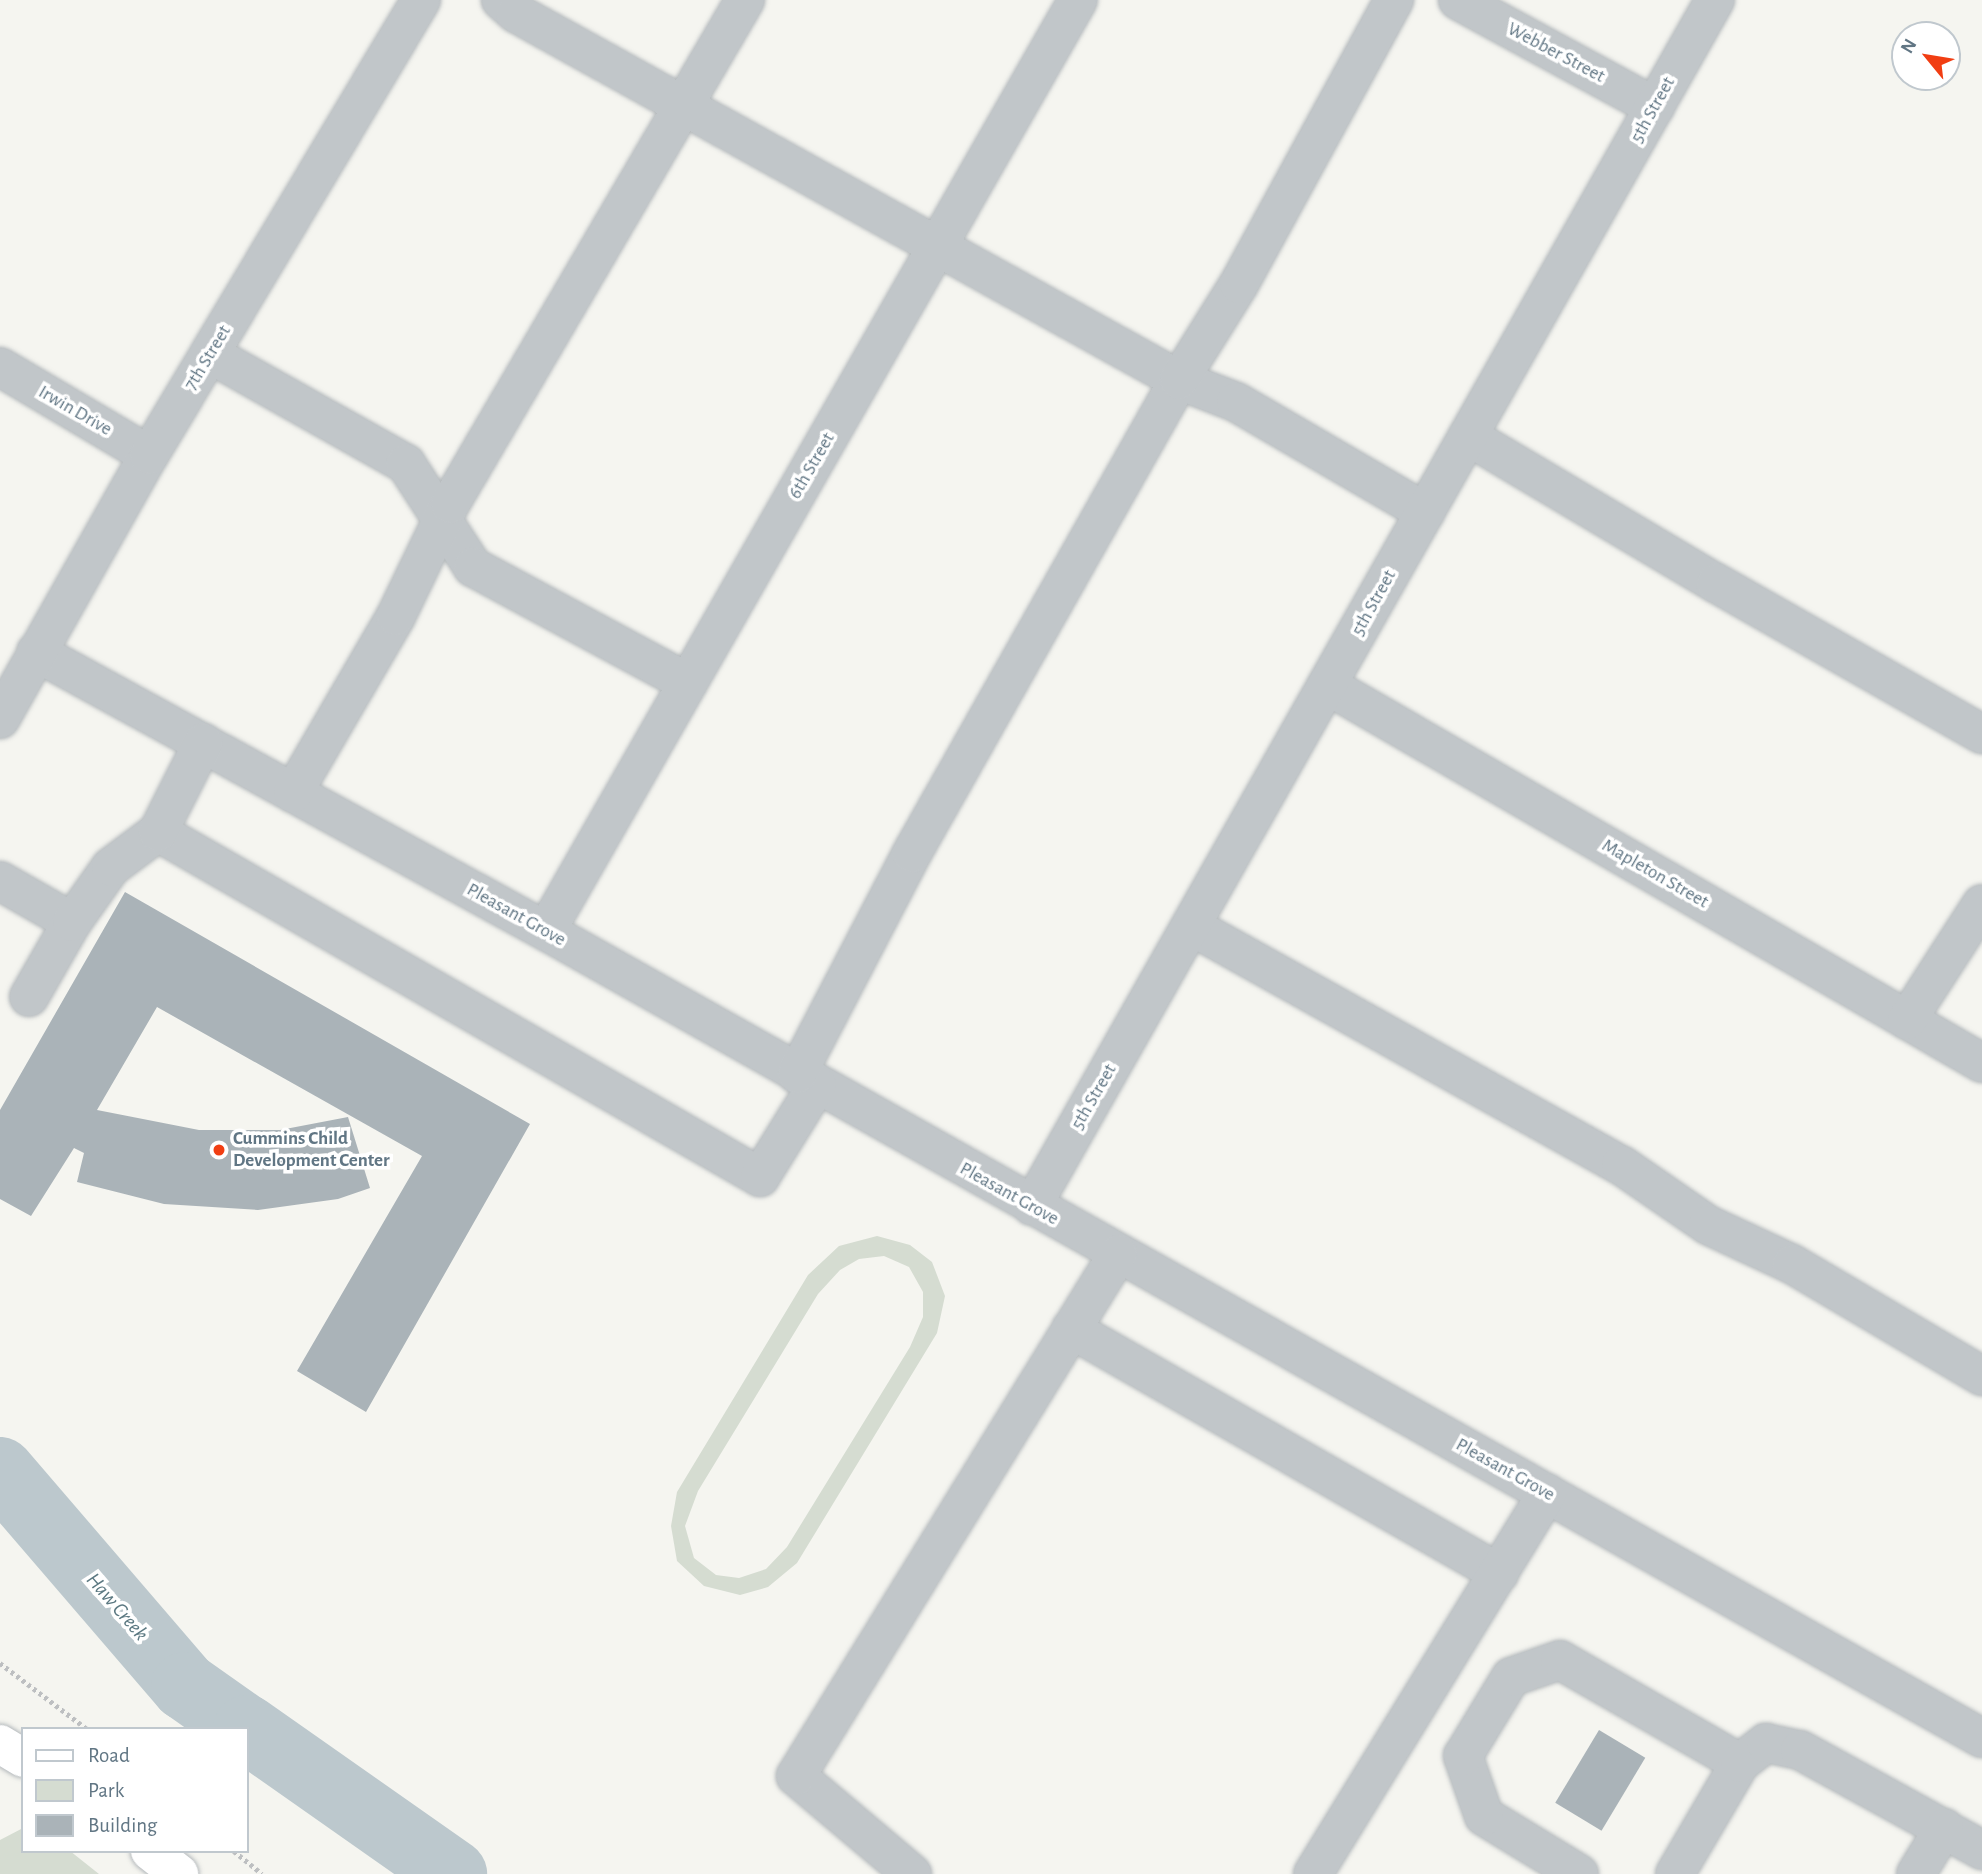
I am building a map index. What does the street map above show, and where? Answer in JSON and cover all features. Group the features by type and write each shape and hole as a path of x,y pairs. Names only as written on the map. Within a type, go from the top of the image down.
{"main road":[{"path":"0,1744 21,1757"},
{"path":"153,1853 179,1874"}],"street":[{"name":"7th Street","path":"0,719 149,455 421,0"},
{"path":"500,0 516,13 1179,380 1236,402 1425,512"},
{"path":"293,793 396,616 442,520 745,0"},
{"name":"6th Street","path":"546,931 1078,0"},
{"path":"158,832 760,1177 912,853 1179,380 1239,284 1394,0"},
{"name":"Webber Street","path":"1458,0 1655,107"},
{"name":"5th Street","path":"1032,1206 1715,0"},
{"path":"210,354 406,464 472,567 688,683"},
{"name":"Irwin Drive","path":"5,381 149,455"},
{"path":"1468,436 1716,583 1982,734"},
{"name":"Pleasant Grove","path":"36,652 546,931 1118,1255 1982,1738"},
{"name":"Mapleton Street","path":"1327,685 1982,1063"},
{"path":"29,997 72,922 111,867 158,832 203,743"},
{"path":"0,881 72,922"},
{"path":"1907,1020 1982,904"},
{"path":"1191,926 1621,1166 1708,1225 1792,1264 1982,1376"},
{"path":"912,1874 796,1776 1118,1255"},
{"path":"1071,1329 1499,1573"},
{"path":"1313,1874 1547,1493"},
{"path":"1578,1874 1484,1816 1463,1756 1511,1676 1560,1660 1740,1763"},
{"path":"1675,1874 1740,1763 1766,1743 1800,1750 1982,1850"},
{"path":"1916,1874 1944,1828"}],"path":[{"path":"0,1663 84,1727"},
{"path":"236,1853 262,1874"}],"green space":[{"path":"877,1236 910,1245 932,1262 945,1296 937,1333 797,1563 768,1587 740,1595 704,1586 677,1561 671,1526 677,1492 808,1275 839,1246","holes":["884,1256 909,1267 923,1292 923,1317 910,1347 787,1547 766,1569 739,1578 716,1575 694,1558 685,1526 698,1491 818,1294 840,1270 859,1259"]},
{"path":"21,1829 21,1853 73,1853 99,1874 0,1874 0,1840"}],"building":[{"name":"Cummins Child Development Center","path":"125,892 530,1124 366,1412 297,1371 422,1156 157,1007 97,1110 199,1130 280,1130 348,1117 370,1188 338,1199 258,1210 164,1204 77,1182 84,1153 74,1148 31,1216 0,1199 0,1110"},
{"path":"1599,1730 1645,1758 1602,1831 1555,1803"}],"waterway":[{"name":"Haw Creek","path":"0,1471 185,1686 243,1727"},
{"name":"Haw Creek","path":"248,1730 453,1874"}],"place":[{"name":"Cummins Child Development Center","path":"219,1150"}]}
